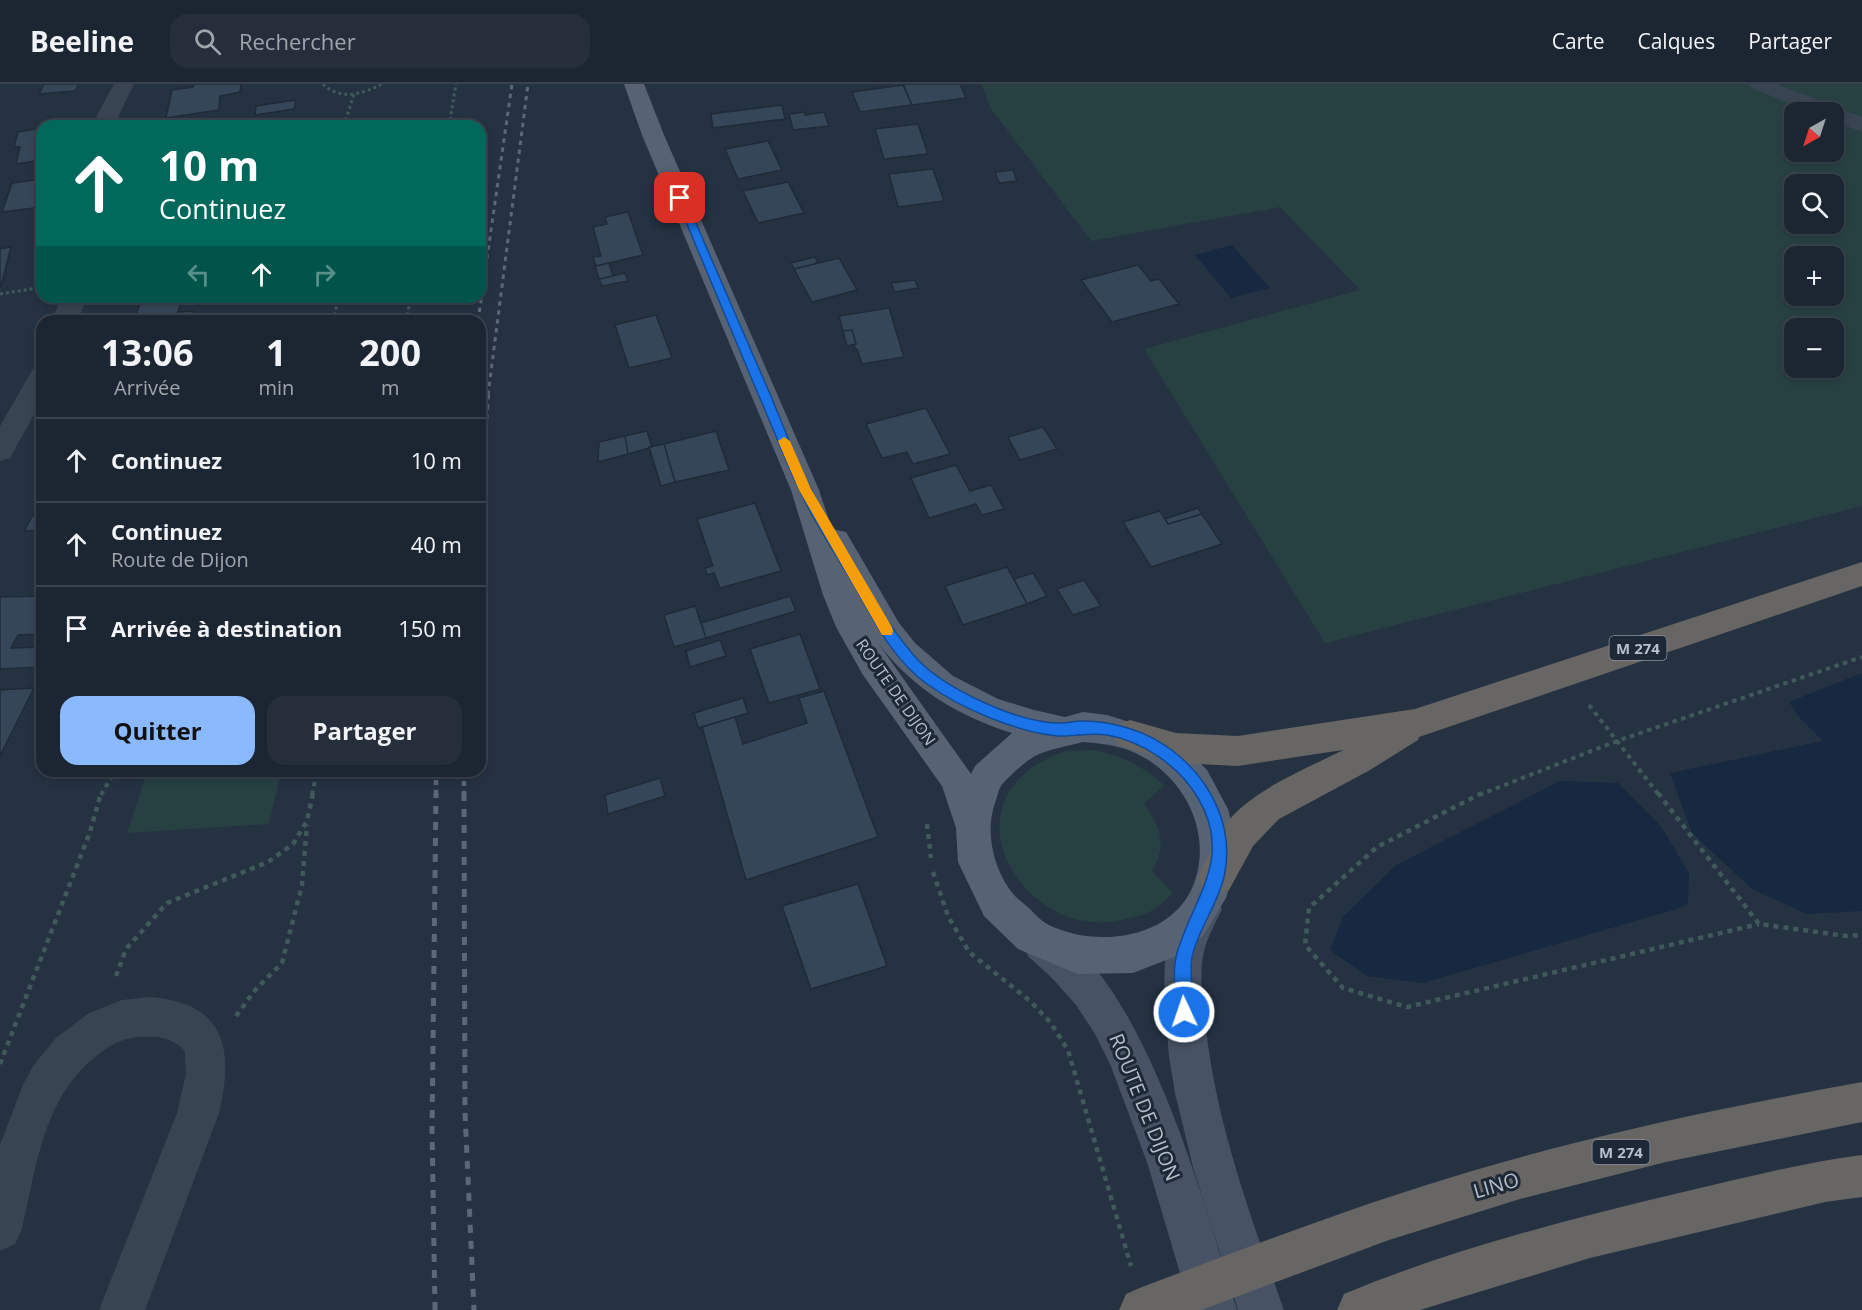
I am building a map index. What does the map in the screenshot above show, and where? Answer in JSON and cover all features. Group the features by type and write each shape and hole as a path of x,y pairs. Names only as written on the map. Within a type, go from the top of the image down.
{"highway":[{"name":"M 274","path":"1130,735 1176,748 1238,751 1415,724 1862,574"},
{"name":"M 274","path":"1211,891 1225,858 1240,834 1267,808 1358,759 1415,724"},
{"name":"LINO","path":"1142,1310 1385,1219 1570,1164 1728,1126 1862,1102"},
{"path":"1360,1310 1410,1290 1600,1232 1825,1181 1862,1176"}],"main road":[{"name":"ROUTE DE DIJON","path":"634,84 653,135 805,490 838,595 860,644 954,775 964,796 971,823"},
{"name":"ROUTE DE DIJON","path":"805,490 888,633 913,664 930,680 970,702 1020,722 1059,730"},
{"path":"1211,891 1187,927 1163,944 1134,954 1107,957 1079,954 1052,946 1028,933 1006,915 990,894 978,871 972,847 971,823 976,800 986,779 1000,761 1027,741 1059,730 1083,727 1107,729 1130,735 1173,758 1204,795 1215,821 1220,850 1211,891 1185,954 1182,984 1188,1051 1194,1087 1215,1169 1261,1310"},
{"name":"ROUTE DE DIJON","path":"1028,933 1082,981 1105,1013 1119,1038 1134,1069 1169,1162 1214,1310"}],"street":[{"path":"107,120 124,84"},
{"path":"1759,84 1803,102"},
{"path":"1844,118 1862,125"},
{"path":"0,450 36,387"},
{"path":"0,1229 30,1118 45,1082 61,1061 110,1025 134,1017 165,1018 192,1030 200,1040 207,1071 198,1113 122,1310"}],"path":[{"path":"324,84 334,93 354,94 382,84"},
{"path":"450,120 456,84"},
{"path":"346,120 354,94"},
{"path":"0,294 36,289"},
{"path":"1862,657 1617,741 1490,789 1377,847 1309,908 1305,945 1343,988 1407,1007 1759,924 1846,936 1862,935"},
{"path":"1617,741 1759,924"},
{"path":"0,1064 90,832 103,788 111,777"},
{"path":"205,1056 256,989 282,963 302,885 307,821 316,777"},
{"path":"110,1025 112,992 117,970 126,949 167,903 268,861 293,844 307,821"}],"green space":[{"path":"981,84 1862,84 1862,506 1325,643 1144,349 1360,290 1280,207 1091,241 990,107"},
{"path":"1095,750 1132,763 1164,785 1144,804 1155,821 1161,845 1152,871 1173,893 1148,913 1117,921 1086,921 1058,912 1033,895 1014,873 1002,847 1000,820 1009,793 1030,769 1062,752"},
{"path":"145,777 280,777 269,824 127,833"}],"water":[{"path":"1232,245 1270,288 1231,298 1195,255"},
{"path":"1862,673 1862,911 1807,914 1752,889 1692,833 1670,773 1823,741 1800,718 1789,702"},
{"path":"1560,781 1618,783 1661,826 1689,873 1688,904 1423,983 1367,976 1330,950 1343,917 1396,865"}],"building":[{"path":"44,84 79,84 75,91 39,94"},
{"path":"194,84 241,84 240,92 220,96 219,110 166,118 172,90 193,87"},
{"path":"903,84 960,84 966,98 912,105"},
{"path":"903,85 912,105 860,112 852,92"},
{"path":"296,100 294,109 255,115 256,106"},
{"path":"782,105 785,119 713,128 711,114"},
{"path":"805,112 805,115 824,112 829,126 793,130 789,114"},
{"path":"918,124 928,154 884,159 875,129"},
{"path":"36,129 36,161 16,164 20,147 14,147 18,132"},
{"path":"768,141 782,170 738,179 725,149"},
{"path":"933,169 944,201 898,207 889,174"},
{"path":"1013,170 1017,181 999,183 995,172"},
{"path":"36,180 36,208 2,212 12,183"},
{"path":"788,182 804,213 758,223 743,191"},
{"path":"628,212 643,255 596,266 593,257 601,256 593,227 607,224 605,217"},
{"path":"11,247 1,286 0,287 0,249"},
{"path":"815,257 818,263 794,269 791,263"},
{"path":"839,258 857,290 812,302 794,269"},
{"path":"609,263 613,276 599,279 595,266"},
{"path":"1138,265 1151,281 1159,279 1179,304 1112,322 1081,280"},
{"path":"625,273 628,281 602,286 599,279"},
{"path":"915,280 918,288 895,292 891,283"},
{"path":"140,303 181,303 177,315 136,315"},
{"path":"889,308 904,357 862,364 857,349 855,349 852,330 843,331 839,316"},
{"path":"193,311 192,315 177,315 178,312"},
{"path":"656,315 672,358 629,368 615,325"},
{"path":"852,330 856,344 847,346 843,331"},
{"path":"926,408 950,454 913,464 907,452 882,458 866,424"},
{"path":"1043,427 1057,449 1020,460 1008,437"},
{"path":"647,431 652,447 628,454 625,436"},
{"path":"716,431 729,470 675,482 664,444"},
{"path":"625,436 628,454 598,462 599,442"},
{"path":"664,444 675,482 661,486 649,447"},
{"path":"956,465 970,491 991,485 1004,509 982,515 976,504 929,518 911,478"},
{"path":"755,503 781,571 720,588 714,573 707,575 705,568 713,566 697,519"},
{"path":"1198,508 1202,514 1168,524 1165,519"},
{"path":"36,510 36,530 24,531"},
{"path":"1160,511 1168,524 1202,514 1222,544 1151,567 1123,522"},
{"path":"1007,567 1027,604 963,625 945,586"},
{"path":"1033,573 1047,596 1027,604 1014,579"},
{"path":"1084,580 1101,606 1073,615 1057,589"},
{"path":"36,596 36,634 18,635 11,648 36,647 36,667 0,669 0,597"},
{"path":"790,596 796,611 706,638 701,623"},
{"path":"695,606 706,638 674,647 664,615"},
{"path":"800,634 820,689 769,703 750,649"},
{"path":"720,640 726,656 690,667 686,651"},
{"path":"34,688 0,756 0,690"},
{"path":"824,691 878,837 746,880 702,727 735,717 743,744 807,723 799,698"},
{"path":"743,698 748,713 698,728 694,713"},
{"path":"660,778 665,796 608,814 605,795"},
{"path":"858,884 887,966 811,989 782,906"}],"railway":[{"path":"486,265 512,84"},
{"path":"488,395 528,84"},
{"path":"479,315 481,303"},
{"path":"486,420 488,393"},
{"path":"436,777 436,793"},
{"path":"464,777 464,793"},
{"path":"435,1310 432,1128 436,793"},
{"path":"464,793 465,1112 474,1310"}],"slow traffic":[{"path":"784,441 805,490 887,631"}],"route":[{"path":"680,198 805,490 888,633 913,664 930,680 950,692 1020,722 1059,730 1083,727 1107,729 1130,735 1173,758 1204,795 1215,821 1220,850 1216,878 1185,954 1182,984 1184,1012"}]}
